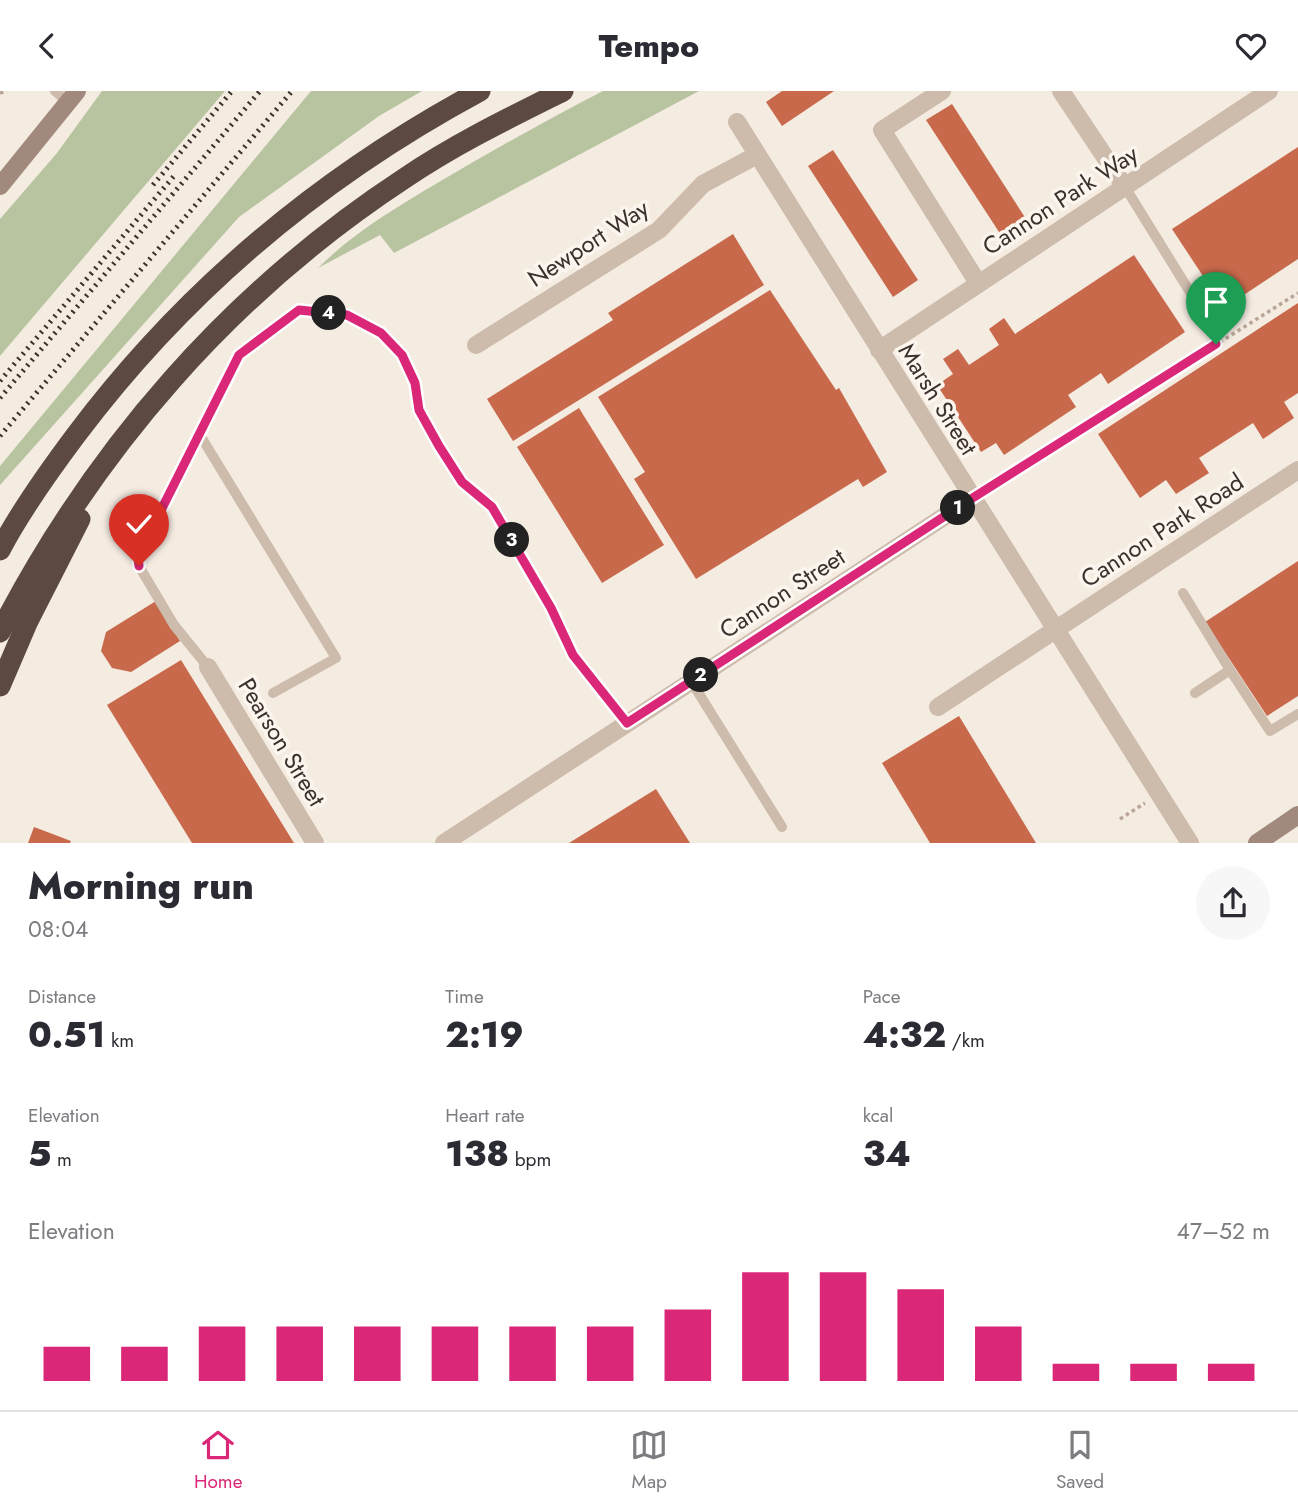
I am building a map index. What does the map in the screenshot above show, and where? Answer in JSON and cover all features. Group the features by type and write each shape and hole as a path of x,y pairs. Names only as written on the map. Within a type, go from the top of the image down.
{"highway":[{"path":"1,547 54,465 103,399 160,334 209,285 319,192 386,146 480,91"},
{"path":"0,632 24,586 86,486 138,417 236,311 341,222 460,144 563,91"},
{"path":"0,686 27,623 82,516 138,417"}],"street":[{"path":"942,91 882,130 978,282"},
{"path":"1061,91 1125,187"},
{"name":"Cannon Park Way","path":"879,350 1269,91"},
{"path":"0,186 73,97"},
{"name":"Marsh Street","path":"737,122 971,499 1190,843"},
{"name":"Newport Way","path":"476,345 659,230 703,184 757,155"},
{"name":"Cannon Park Road","path":"938,707 1298,470"},
{"name":"Cannon Street","path":"444,843 971,499"},
{"name":"Pearson Street","path":"208,667 315,843"},
{"path":"1257,843 1298,815"}],"lane":[{"path":"55,91 73,97"},
{"path":"1125,187 1203,313"},
{"path":"208,667 174,625 139,566 138,556 239,355 299,310 347,315 381,333 402,355 415,383 419,410 439,446 462,482 492,507 551,608 573,655 627,723"},
{"path":"200,435 336,658 273,693"},
{"path":"1183,593 1270,731 1298,714"},
{"path":"1195,693 1230,670"},
{"path":"691,681 782,827"}],"path":[{"path":"0,93 7,91"},
{"path":"971,499 1298,293"},
{"path":"1120,819 1147,802"}],"green space":[{"path":"102,91 225,91 0,356 0,219 57,153"},
{"path":"311,91 422,91 379,116 239,217 0,485 0,466"},
{"path":"603,91 699,91 394,253 380,235 318,268 361,232 407,201"}],"building":[{"path":"782,91 834,91 782,126 766,102"},
{"path":"952,104 1026,219 1001,235 926,120"},
{"path":"1298,147 1298,259 1224,308 1172,229"},
{"path":"833,150 918,280 893,297 808,166"},
{"path":"733,234 764,285 513,441 487,399 613,320 608,313"},
{"path":"1134,255 1185,332 1108,384 1101,373 1068,395 1076,407 1004,455 996,443 981,452 937,385 953,374 943,359 958,349 969,365 999,345 989,329 1004,318 1015,334"},
{"path":"770,290 836,390 839,388 887,472 863,487 858,479 696,579 634,479 645,472 598,397"},
{"path":"1298,303 1298,393 1284,402 1294,418 1263,439 1253,423 1199,458 1209,473 1176,494 1166,480 1140,498 1098,434"},
{"path":"579,408 664,545 602,583 517,447"},
{"path":"1298,561 1298,696 1267,716 1205,622"},
{"path":"156,601 180,641 131,672 112,668 101,651 106,632"},
{"path":"181,660 294,843 192,843 107,705"},
{"path":"959,716 1036,843 930,843 882,763"},
{"path":"656,789 690,843 569,843"},
{"path":"34,827 71,841 28,843"}],"railway":[{"path":"153,185 232,91"},
{"path":"0,398 260,91"},
{"path":"0,436 292,91"},
{"path":"0,381 174,176"}],"route":[{"path":"139,566 138,556 239,355 299,310 347,315 381,333 402,355 415,383 419,410 439,446 462,482 475,490 492,507 551,608 573,655 627,723 971,499 1216,344"}]}
